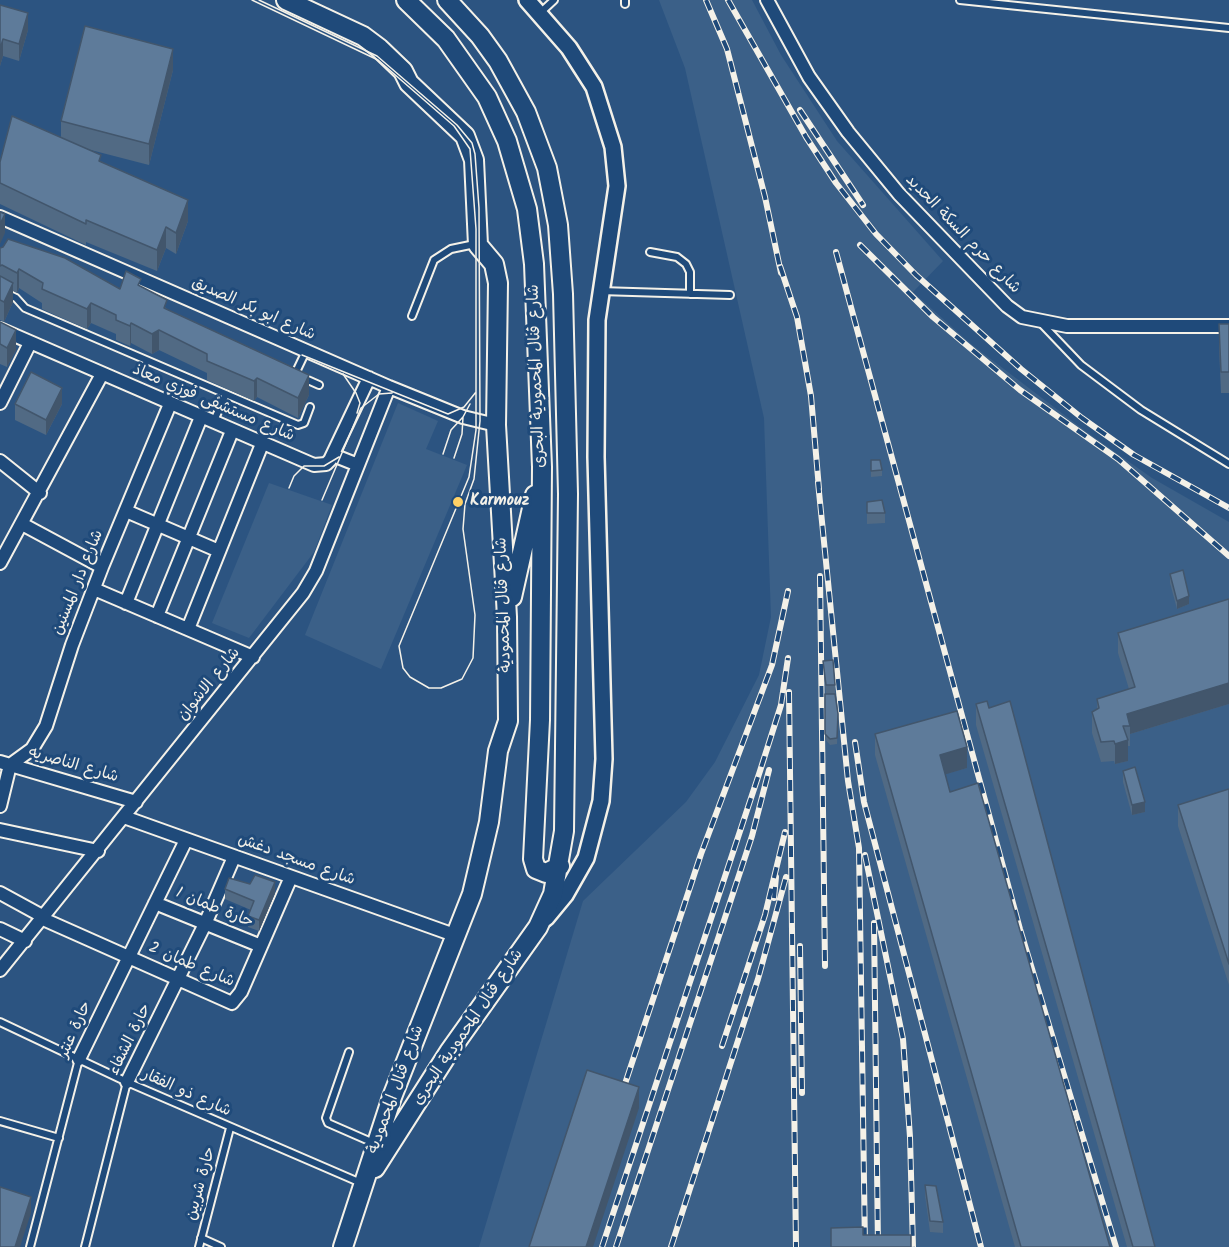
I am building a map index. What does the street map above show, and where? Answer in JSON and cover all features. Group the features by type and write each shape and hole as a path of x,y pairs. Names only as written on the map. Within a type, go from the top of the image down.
{"main road":[{"path":"286,0 363,36 379,48 403,71 409,83 465,136 474,160 478,245"},
{"name":"شارع قنال المحمودية البحرى","path":"406,0 446,39 474,77 498,119 522,186 532,234 542,467 540,709 533,864 541,872 552,873 560,866"},
{"name":"شارع قنال المحمودية البحرى","path":"364,1185 449,1052 538,927 553,894 560,866 566,791 568,494 563,294 558,225 547,168 526,112 492,52 447,0"},
{"name":"شارع قنال المحمودية","path":"343,1247 376,1144 417,1031 457,936 485,846 498,751 508,721 507,617 496,425 498,284 494,264 478,245"},
{"path":"507,617 542,467"}],"street":[{"path":"527,0 583,67 594,87 614,147 616,205 600,291 596,457 604,759 601,801 586,858 565,895 538,927"},
{"name":"شارع حرم السكة الحديد","path":"767,0 809,77 898,194 1006,306 1022,317 1067,326 1229,326"},
{"name":"شارع ابو بكر الصديق","path":"0,217 389,387 463,417 496,425"},
{"name":"شارع مستشفى فوزي معاذ","path":"0,329 314,465 326,464 333,455"},
{"path":"0,403 30,343"},
{"path":"0,563 40,493 102,374"},
{"path":"358,465 333,455 369,378"},
{"name":"شارع الاشوان","path":"1,968 98,851 303,593 316,571 389,387"},
{"name":"شارع دار المسنين","path":"5,764 32,749 46,726 102,567 170,404"},
{"path":"126,603 158,525 207,420"},
{"path":"157,616 232,431"},
{"path":"188,629 262,444"},
{"path":"0,461 40,493"},
{"path":"126,511 219,551"},
{"path":"22,524 102,567"},
{"path":"94,589 253,657"},
{"path":"0,806 5,764"},
{"name":"شارع الناصريه","path":"5,764 136,802"},
{"name":"شارع مسجد دغش","path":"124,817 457,936"},
{"path":"0,830 98,851"},
{"name":"حارة عنتر","path":"79,1059 186,840"},
{"name":"حارة الشفاء","path":"127,1082 205,924 234,857"},
{"name":"شارع طمان 2","path":"0,893 44,918 232,1003 241,992 291,877"},
{"name":"حارة طمان 1","path":"155,903 261,946"},
{"path":"0,929 25,941"}],"lane":[{"path":"540,13 554,0"},
{"path":"960,0 1229,28"},
{"path":"412,316 434,260 451,249 478,245"},
{"path":"650,252 677,257 686,264 690,272 690,294"},
{"path":"0,290 16,298 25,309 300,425 304,423 310,406"},
{"path":"600,291 730,295"},
{"path":"1041,322 1081,365 1141,410 1229,464"},
{"path":"295,374 306,351"},
{"path":"285,369 319,385"},
{"path":"207,420 226,394"},
{"name":"شارع ذو الفقار","path":"0,1022 127,1082 364,1185"},
{"path":"349,1052 326,1118 328,1123 376,1144"},
{"name":"حارة عنتر","path":"30,1247 79,1059"},
{"name":"حارة الشفاء","path":"85,1247 127,1082"},
{"path":"0,1121 58,1138"},
{"name":"حارة شربين","path":"199,1247 230,1128"},
{"path":"201,1238 221,1247"}],"shaded area":[{"path":"659,0 752,0 781,55 837,141 943,261 913,292 971,344 1088,433 1152,478 1229,522 1229,1247 479,1247 583,901 686,802 715,762 759,675 771,617 764,418 685,68"},
{"path":"398,403 438,421 426,449 467,465 381,669 305,635"},
{"path":"269,483 332,505 314,552 249,638 212,623"}],"building":[{"path":"0,5 28,13 19,44 3,39 0,49"},
{"path":"85,26 173,49 149,144 61,121"},
{"path":"12,116 101,155 99,161 188,200 176,233 166,227 157,250 86,220 86,224 0,183 0,162"},
{"path":"0,212 5,214 0,224"},
{"path":"8,239 65,258 120,289 126,271 141,279 138,285 167,300 164,308 309,375 298,398 257,378 254,381 207,361 207,354 159,330 152,334 131,323 130,326 116,320 116,315 91,303 87,309 42,289 43,283 19,269 17,273 0,266 0,248"},
{"path":"0,276 13,283 4,302 0,300"},
{"path":"0,322 16,330 7,348 0,344"},
{"path":"1219,324 1229,324 1229,372 1221,372"},
{"path":"31,372 62,388 46,420 15,404"},
{"path":"871,460 880,460 882,470 871,471"},
{"path":"882,500 885,513 867,513 867,502"},
{"path":"1183,570 1189,596 1177,601 1170,574"},
{"path":"1229,599 1229,683 1127,714 1130,726 1123,726 1128,740 1115,744 1114,741 1101,742 1092,712 1099,708 1097,699 1135,687 1118,633"},
{"path":"833,660 835,685 826,685 823,661"},
{"path":"825,694 835,694 838,714 837,738 830,739 825,734"},
{"path":"987,701 989,708 1010,701 1155,1247 1133,1247 976,704"},
{"path":"957,711 967,747 940,755 950,792 978,783 1110,1247 1021,1247 875,734"},
{"path":"1135,767 1145,802 1132,805 1123,771"},
{"path":"1229,789 1229,964 1178,805"},
{"path":"255,875 275,882 259,920 248,916 254,901 225,889 229,878 250,884"},
{"path":"587,1070 639,1087 586,1247 529,1247"},
{"path":"925,1185 936,1186 943,1222 930,1221"},
{"path":"0,1187 31,1197 15,1247 0,1247"},
{"path":"863,1227 863,1235 911,1235 911,1247 831,1247 831,1228"}],"tram line":[{"path":"252,0 378,60 454,126 470,149 476,229 476,430 469,477 399,646 403,668 410,677 429,688 441,688 462,679 473,658 475,615 463,529 465,504 474,479 480,421 479,208 475,154 472,143 457,125 377,56 259,0"},
{"path":"302,355 448,414 464,407 476,392"},
{"path":"343,374 360,403 357,413"},
{"path":"322,500 361,408 379,394 392,393"},
{"path":"454,458 462,434 463,417 470,404"},
{"path":"443,454 451,430 463,417"},
{"path":"289,488 294,476 304,466 324,466 339,457"}],"railway":[{"path":"706,0 727,49 765,197 781,273"},
{"path":"728,0 806,137 836,183 876,234 916,275 1021,369 1082,418 1134,455 1229,508"},
{"path":"800,110 863,205"},
{"path":"860,245 933,317 1020,390 1118,459 1229,556"},
{"path":"836,252 1020,929 1116,1247"},
{"path":"780,266 797,317 811,396 819,489"},
{"path":"818,482 848,781 859,848 865,1247"},
{"path":"820,576 825,966"},
{"path":"620,1099 701,854 772,665 788,591"},
{"path":"602,1247 781,705 788,658"},
{"path":"789,692 796,1247"},
{"path":"855,742 864,802 981,1247"},
{"path":"616,1247 752,836 769,770"},
{"path":"722,1046 765,915 785,832"},
{"path":"865,855 903,1039 910,1137 913,1247"},
{"path":"774,898 776,877"},
{"path":"671,1247 758,979 786,877"},
{"path":"874,923 878,1247"},
{"path":"800,946 802,1093"}],"place":[{"name":"Karmouz","path":"458,502"}]}
